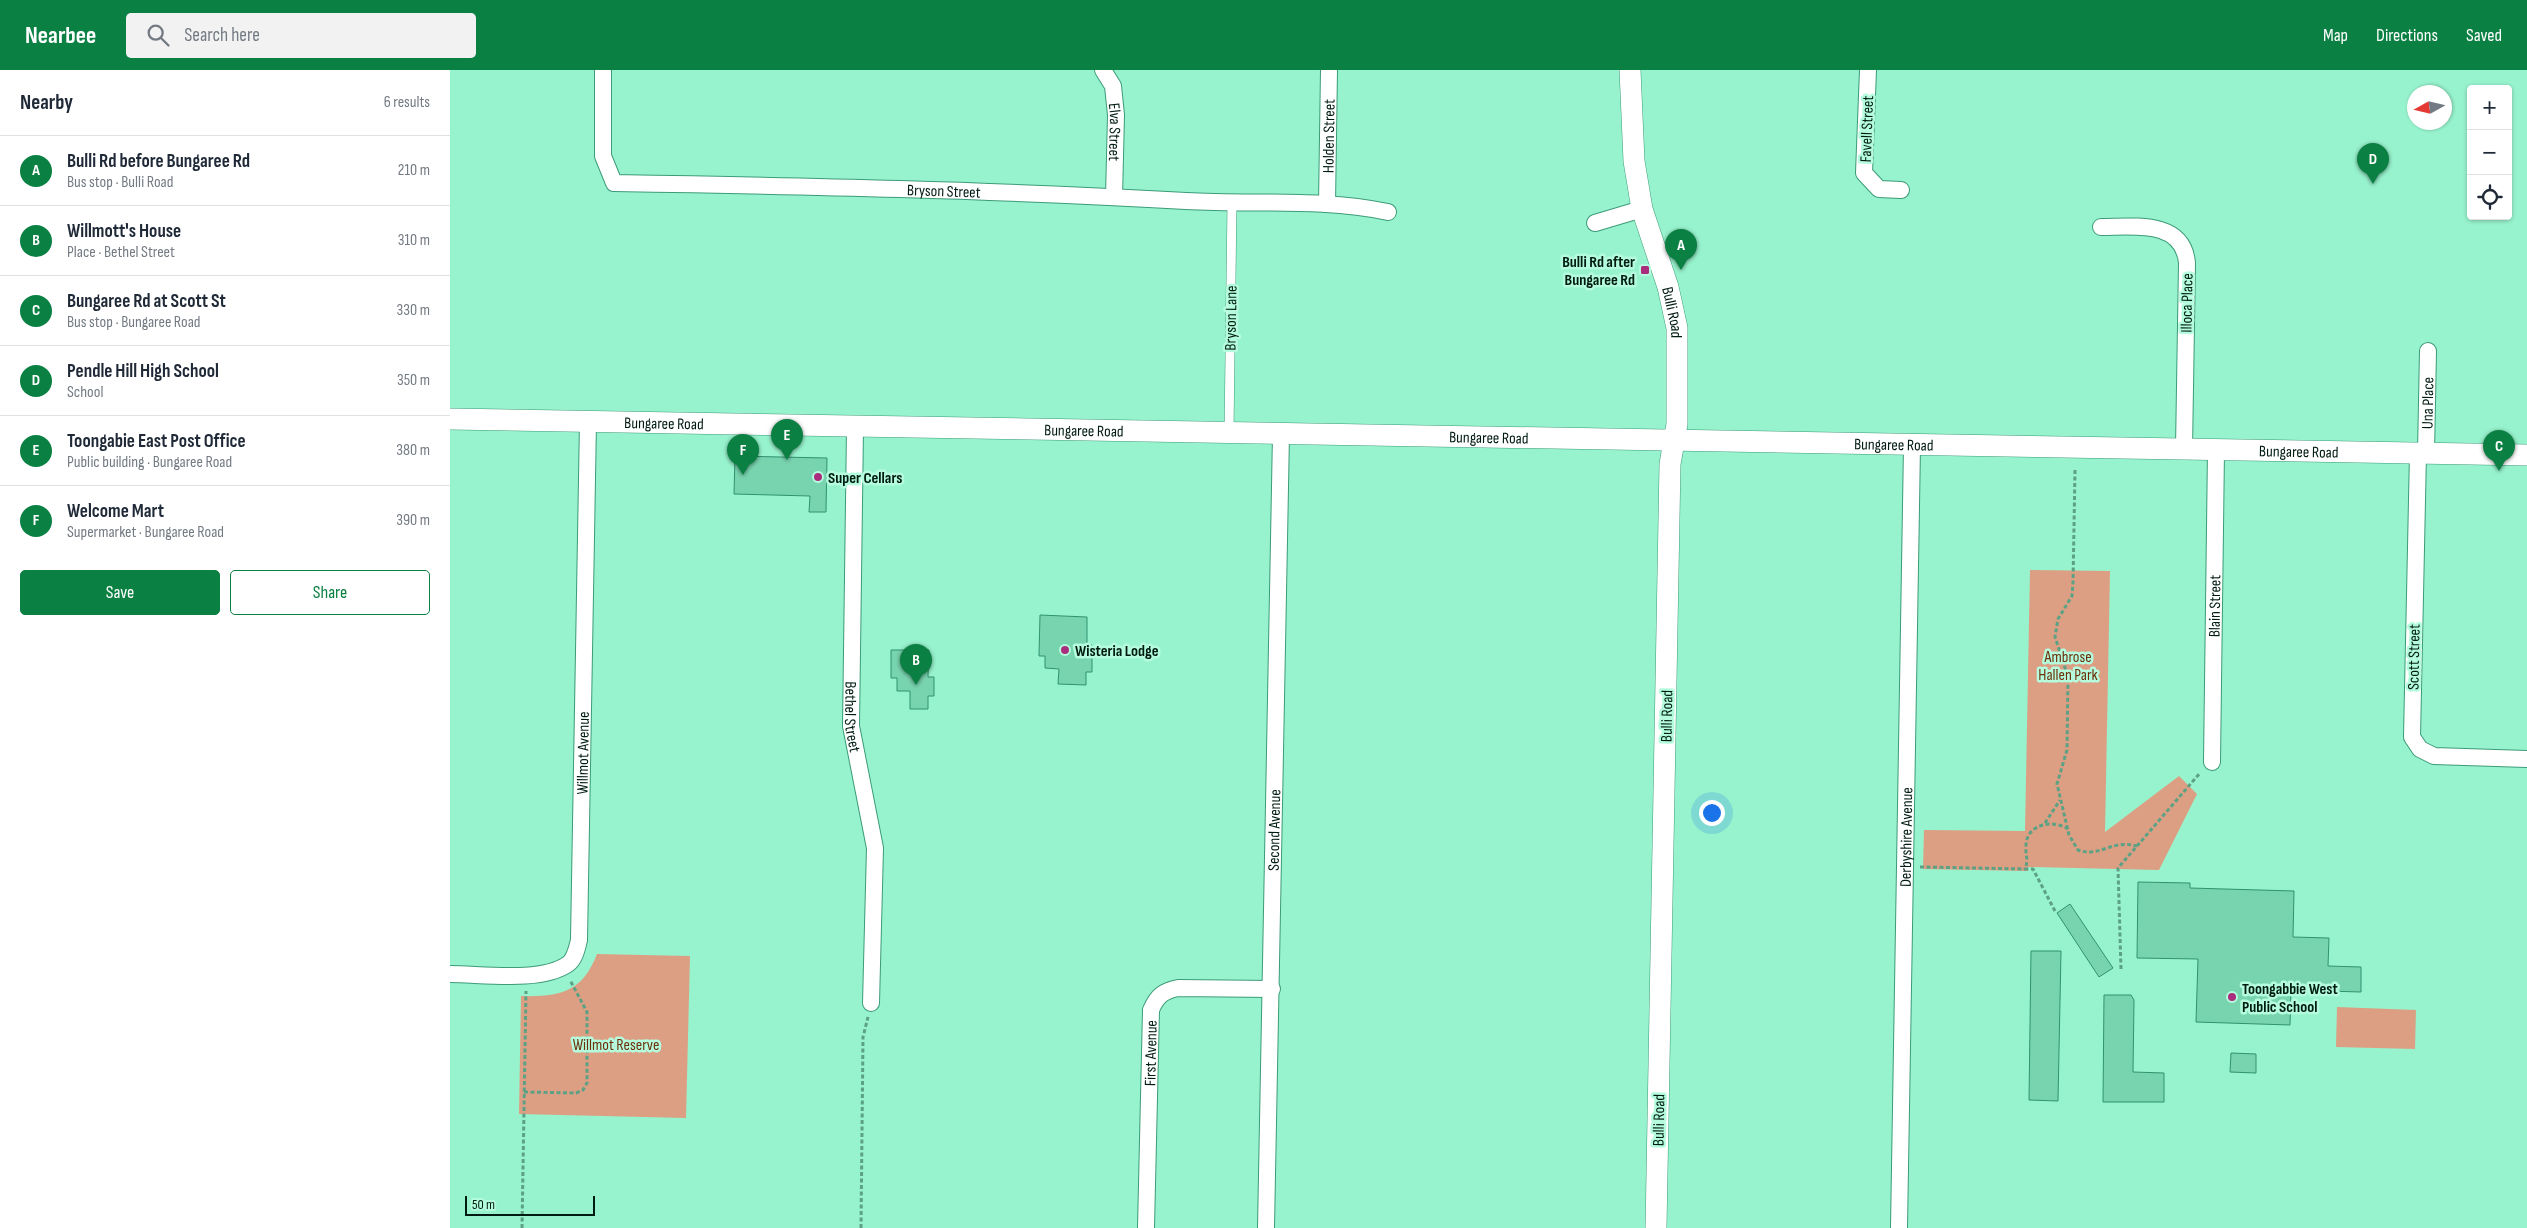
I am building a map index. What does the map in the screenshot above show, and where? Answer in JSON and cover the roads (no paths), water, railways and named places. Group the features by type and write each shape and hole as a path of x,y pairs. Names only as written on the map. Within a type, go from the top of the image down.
{"street":[{"name":"Bryson Street","path":"603,70 603,156 614,183 920,188 1232,204 1327,204 1360,206 1388,212"},
{"name":"Elva Street","path":"1103,70 1113,86 1116,115 1114,197"},
{"name":"Holden Street","path":"1327,204 1329,70"},
{"name":"Bulli Road","path":"1630,70 1634,161 1642,209 1668,287 1677,328 1677,424 1670,464 1656,1228"},
{"name":"Favell Street","path":"1868,70 1864,173 1879,189 1901,190"},
{"path":"1595,224 1642,209"},
{"name":"Illoca Place","path":"2101,227 2162,228 2178,240 2185,251 2187,263 2184,449"},
{"name":"Una Place","path":"2422,453 2428,351"},
{"name":"Bungaree Road","path":"450,419 588,420 854,428 1229,432 1912,446 2527,455"},
{"name":"Willmot Avenue","path":"450,974 535,975 569,964 576,952 579,940 588,420"},
{"name":"Bethel Street","path":"854,428 851,726 874,848 871,1003"},
{"name":"Second Avenue","path":"1266,1228 1281,434"},
{"name":"Derbyshire Avenue","path":"1899,1228 1912,446"},
{"name":"Blain Street","path":"2212,762 2216,450"},
{"name":"Scott Street","path":"2422,453 2411,730 2414,742 2422,752 2434,756 2527,759"},
{"name":"First Avenue","path":"1146,1228 1150,1010 1155,999 1166,991 1178,988 1272,989"}],"lane":[{"name":"Bryson Lane","path":"1229,432 1232,204"}],"place":[{"name":"Pendle Hill High School","path":"2373,184"},
{"name":"Bulli Rd after Bungaree Rd","path":"1645,270"},
{"name":"Bulli Rd before Bungaree Rd","path":"1681,270"},
{"name":"Toongabie East Post Office","path":"787,460"},
{"name":"Bungaree Rd at Scott St","path":"2499,471"},
{"name":"Welcome Mart","path":"743,475"},
{"name":"Super Cellars","path":"818,477"},
{"name":"Wisteria Lodge","path":"1065,650"},
{"name":"Willmott's House","path":"916,685"},
{"name":"Toongabbie West Public School","path":"2232,997"}],"park label":[{"name":"Ambrose Hallen Park","path":"2068,665"},
{"name":"Willmot Reserve","path":"616,1044"}]}
